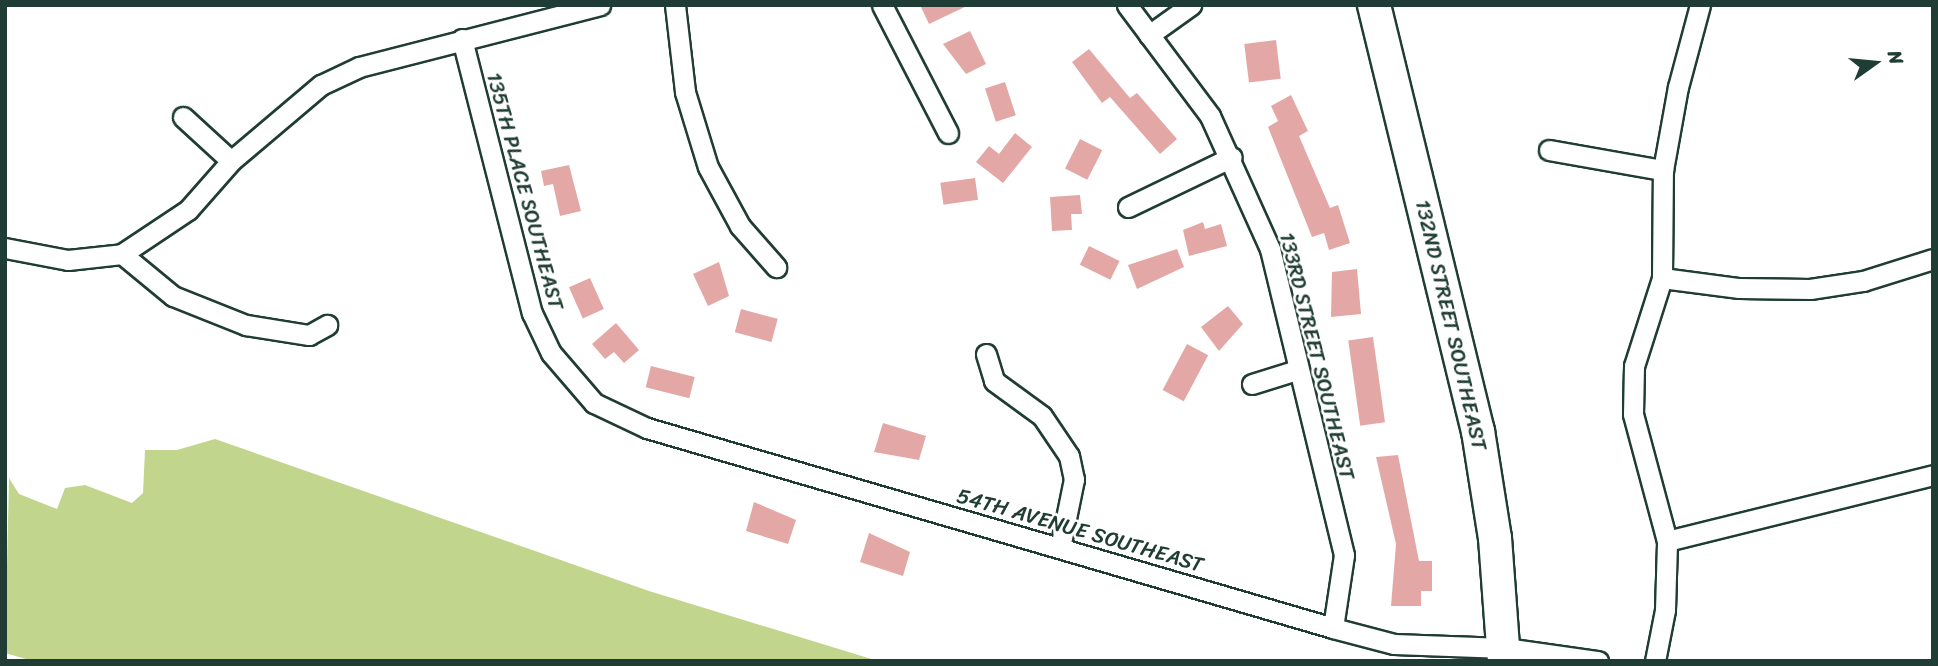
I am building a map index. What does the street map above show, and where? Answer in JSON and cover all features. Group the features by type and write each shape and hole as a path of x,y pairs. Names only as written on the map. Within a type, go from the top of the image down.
{"main road":[{"name":"132ND STREET SOUTHEAST","path":"1374,5 1478,431 1495,538 1504,654"}],"street":[{"path":"5,248 68,260 122,254 188,210 231,161 321,85 359,67 600,5"},
{"path":"675,5 685,92 708,167 740,226 776,267"},
{"path":"882,5 948,134"},
{"name":"133RD STREET SOUTHEAST","path":"1127,5 1210,116 1232,158 1270,249 1297,370 1344,555 1333,628"},
{"path":"1149,35 1191,5"},
{"path":"1656,661 1665,610 1667,541 1633,414 1634,366 1662,278 1663,170 1678,87 1700,5"},
{"name":"135TH PLACE SOUTHEAST","path":"462,39 532,313 551,353 594,403 647,428"},
{"path":"183,117 231,161"},
{"path":"1549,150 1663,170"},
{"path":"1128,207 1232,158"},
{"path":"122,254 173,296 246,325 309,335 327,325"},
{"path":"1662,278 1739,288 1810,289 1863,281 1933,259"},
{"path":"986,354 994,382 1042,416 1069,456 1074,479 1060,548"},
{"path":"1252,384 1297,370"},
{"name":"54TH AVENUE SOUTHEAST","path":"647,428 1333,628 1394,643 1598,661"},
{"path":"1667,541 1932,478"}],"green space":[{"path":"215,439 649,591 878,661 33,661 5,653 9,478 19,494 57,509 65,488 85,485 132,503 143,493 145,450 177,450"}],"building":[{"path":"920,5 969,5 929,24"},
{"path":"970,31 986,64 966,74 943,44"},
{"path":"1276,40 1281,79 1249,83 1244,44"},
{"path":"1089,49 1130,98 1137,93 1177,139 1160,154 1110,97 1102,103 1072,62"},
{"path":"1005,82 1016,115 996,122 985,88"},
{"path":"1291,95 1308,131 1299,136 1330,208 1338,205 1350,243 1329,250 1324,233 1312,237 1268,127 1278,121 1271,106"},
{"path":"1015,133 1032,147 1003,183 976,162 989,146 999,154"},
{"path":"1080,139 1102,150 1087,180 1065,168"},
{"path":"569,165 581,211 560,216 553,184 544,186 541,171"},
{"path":"975,178 978,200 943,205 940,183"},
{"path":"1080,195 1082,214 1071,214 1072,230 1052,231 1050,197"},
{"path":"1203,222 1205,229 1221,224 1227,246 1189,256 1183,230"},
{"path":"1089,246 1120,261 1110,280 1080,265"},
{"path":"1177,249 1184,267 1137,289 1128,265"},
{"path":"719,262 729,296 708,306 693,274"},
{"path":"1357,269 1361,314 1331,317 1332,272"},
{"path":"590,278 604,309 583,318 569,287"},
{"path":"1228,306 1243,324 1219,351 1201,327"},
{"path":"741,309 778,319 771,342 735,332"},
{"path":"616,323 639,350 624,363 614,352 605,359 592,344"},
{"path":"1373,337 1385,422 1360,426 1348,340"},
{"path":"1187,344 1208,355 1184,401 1163,390"},
{"path":"651,366 695,377 689,398 646,387"},
{"path":"883,423 926,436 919,460 874,452"},
{"path":"1398,455 1419,561 1432,561 1432,591 1421,591 1421,606 1391,606 1396,544 1376,457"},
{"path":"754,502 796,520 788,544 746,531"},
{"path":"869,533 910,552 903,576 860,562"}]}
